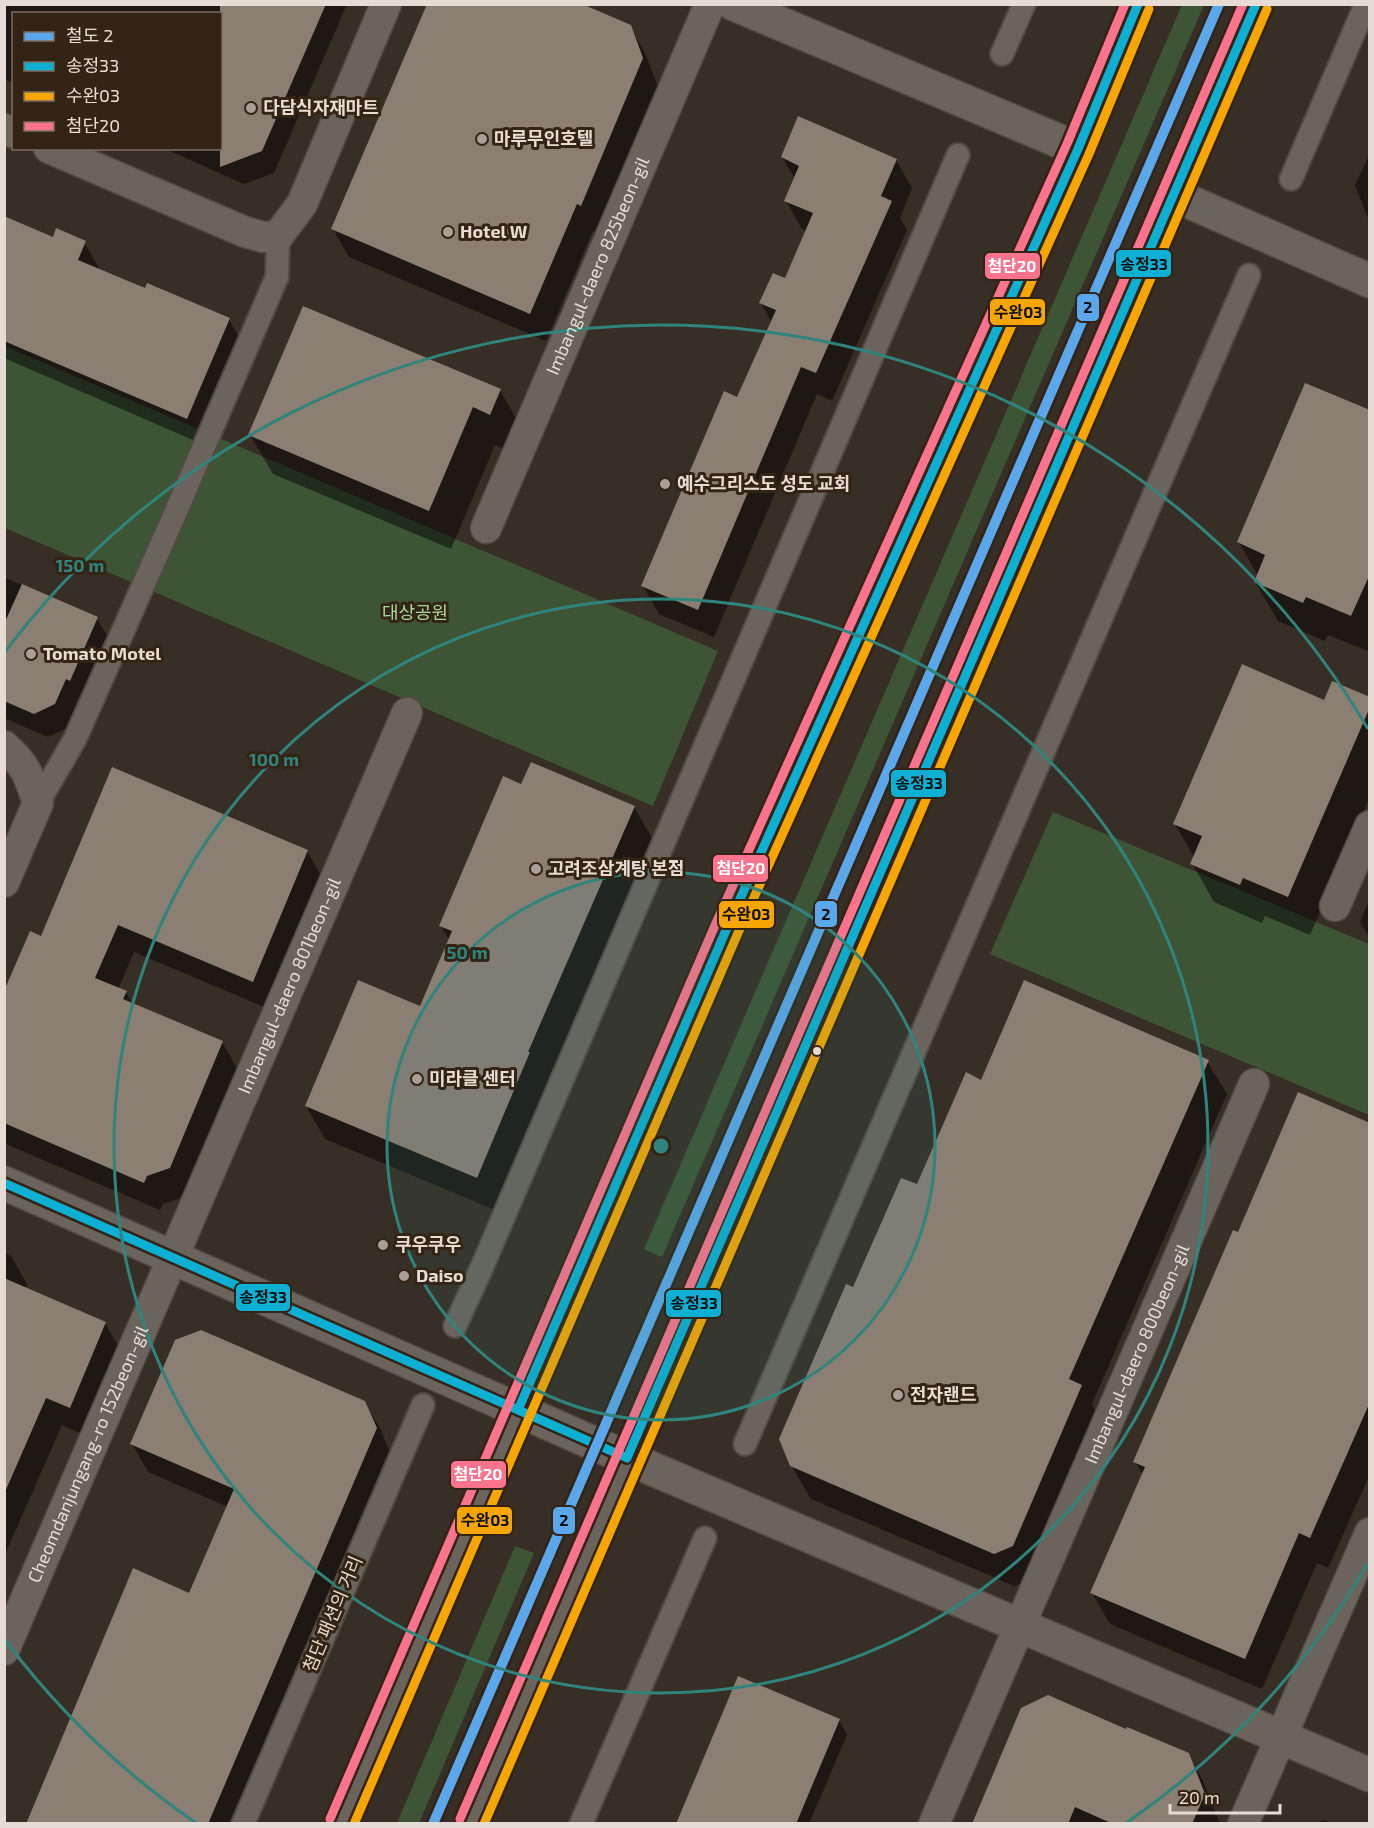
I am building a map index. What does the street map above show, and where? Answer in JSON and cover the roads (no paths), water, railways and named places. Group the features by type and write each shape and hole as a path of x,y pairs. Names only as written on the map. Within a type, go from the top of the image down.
{"main road":[{"path":"734,4 1078,149"},
{"path":"341,1824 727,928 1078,149 1138,4"},
{"path":"471,1824 1256,4"},
{"path":"1174,195 1370,281"},
{"path":"4,1183 627,1458 1370,1775"}],"street":[{"path":"4,882 38,803 80,728 174,516 277,277 278,236 302,204 386,4"},
{"name":"Imbangul-daero 825beon-gil","path":"486,528 710,4"},
{"path":"1002,54 1023,4"},
{"path":"1292,179 1366,4"},
{"path":"54,150 245,232 263,237 278,236"},
{"path":"455,1326 958,155"},
{"path":"745,1444 1249,275"},
{"name":"Imbangul-daero 801beon-gil","path":"173,1258 407,712"},
{"path":"4,746 19,758 38,803"},
{"path":"1335,906 1370,826"},
{"name":"Imbangul-daero 800beon-gil","path":"934,1824 1254,1084"},
{"name":"Cheomdanjungang-ro 152beon-gil","path":"4,1650 173,1258"},
{"name":"첨단 패션의 거리","path":"243,1824 423,1405"},
{"path":"1243,1824 1370,1533"},
{"path":"581,1824 705,1538"}],"rail line":[{"name":"2","path":"433,1824 1219,4"}],"place":[{"name":"다담식자재마트","path":"251,108"},
{"name":"마루무인호텔","path":"482,139"},
{"name":"Hotel W","path":"448,232"},
{"name":"예수그리스도 성도 교회","path":"665,484"},
{"name":"Tomato Motel","path":"31,654"},
{"name":"고려조삼계탕 본점","path":"536,869"},
{"name":"미라클 센터","path":"417,1079"},
{"name":"쿠우쿠우","path":"383,1245"},
{"name":"Daiso","path":"404,1276"},
{"name":"전자랜드","path":"898,1395"}],"park label":[{"name":"대상공원","path":"415,613"}]}
